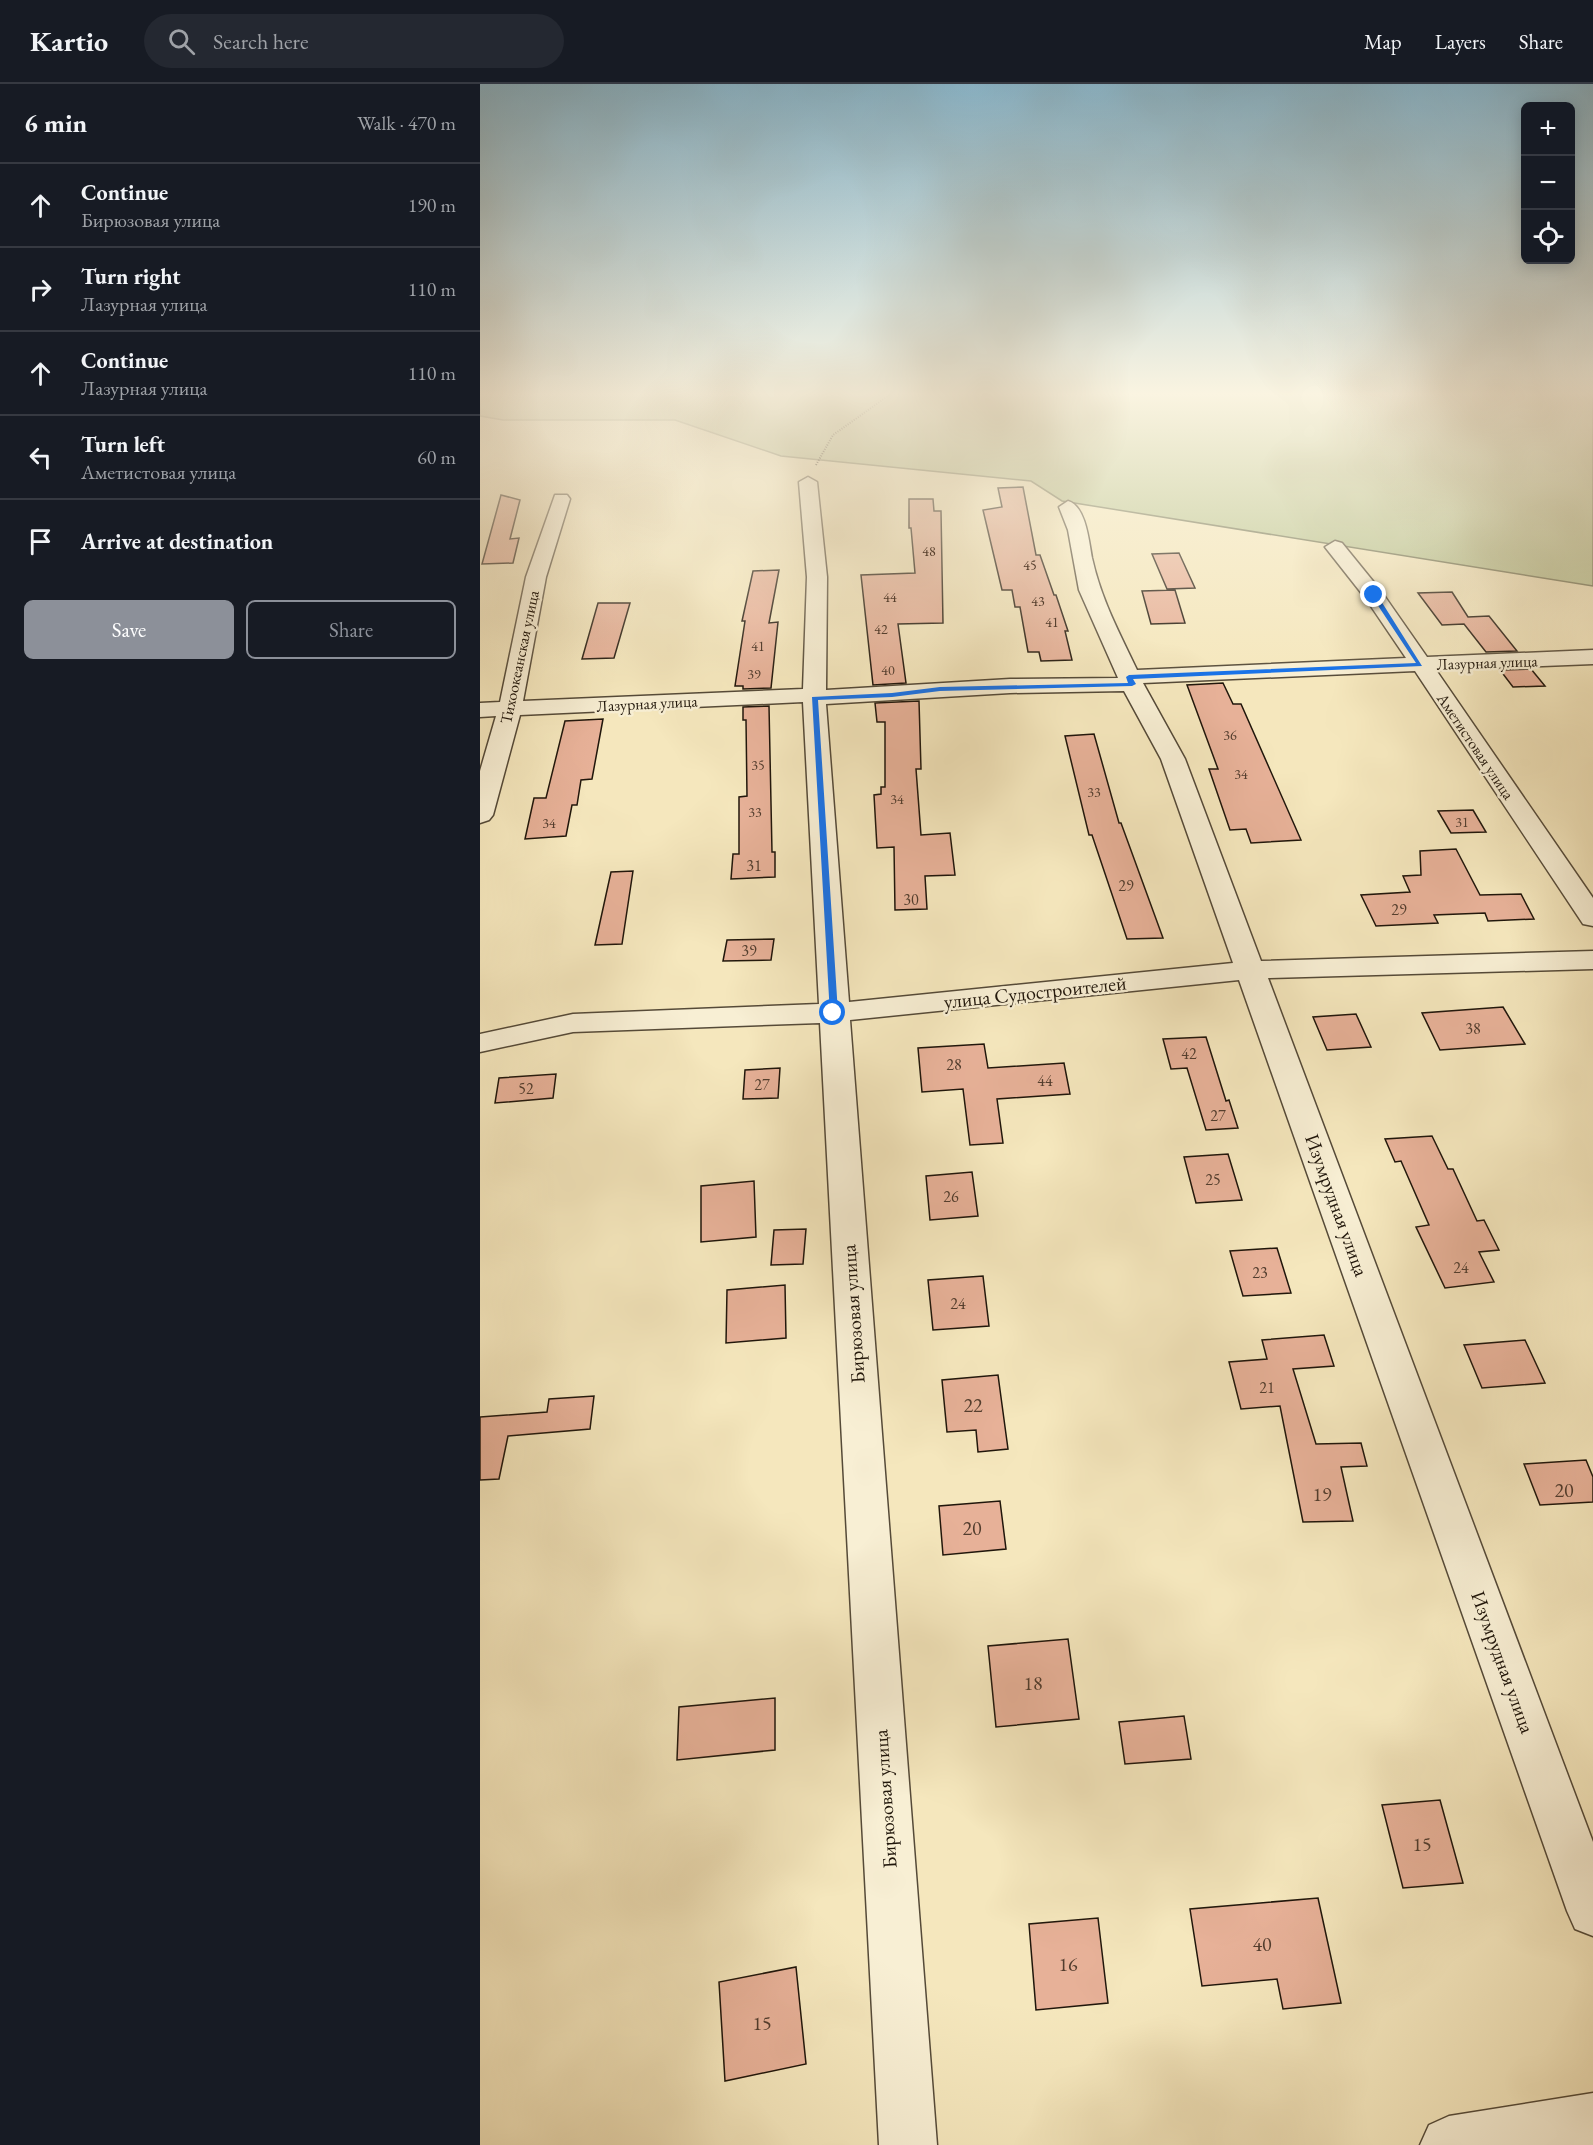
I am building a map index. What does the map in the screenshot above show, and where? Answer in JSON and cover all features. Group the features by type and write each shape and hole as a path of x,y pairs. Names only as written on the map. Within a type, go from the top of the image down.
{"street":[{"name":"Бирюзовая улица","path":"808,487 817,577 814,696 833,1013 908,2145"},
{"name":"Тихоокеанская улица","path":"480,815 510,709 536,577 561,499"},
{"name":"Изумрудная улица","path":"1068,507 1077,530 1089,590 1131,681 1173,759 1593,1911"},
{"name":"Аметистовая улица","path":"1335,547 1374,595 1593,918"},
{"name":"Лазурная улица","path":"480,710 1131,681 1420,664 1593,657"},
{"name":"улица Судостроителей","path":"480,1043 573,1023 833,1013 1251,970 1593,960"},
{"path":"1449,2145 1593,2122"}],"green space":[{"path":"1041,487 1593,487 1593,586 1062,501"}],"building":[{"path":"1023,487 1036,555 1040,555 1054,595 1056,595 1068,631 1065,631 1072,660 1041,661 1039,652 1028,652 1020,607 1015,607 1012,590 1002,590 983,510 1002,507 998,488"},
{"path":"501,495 520,500 510,539 519,538 513,563 482,564"},
{"path":"909,499 933,499 934,511 941,511 943,623 898,624 906,683 873,685 861,575 915,573 911,528 909,528"},
{"path":"1179,553 1195,588 1167,589 1152,554"},
{"path":"779,570 769,623 778,622 771,688 743,689 743,686 735,686 745,621 742,621 753,571"},
{"path":"1175,590 1185,623 1151,624 1142,591"},
{"path":"1452,592 1468,617 1489,616 1517,651 1486,652 1464,624 1442,625 1418,593"},
{"path":"598,603 630,603 614,658 582,659"},
{"path":"1531,669 1545,686 1513,687 1500,670"},
{"path":"1223,683 1233,704 1241,704 1301,840 1251,843 1246,829 1230,830 1209,769 1218,769 1187,685"},
{"path":"919,701 921,769 916,769 921,835 950,833 955,875 925,876 927,909 895,910 894,847 877,848 874,795 881,794 881,787 885,787 885,722 877,722 875,703"},
{"path":"769,706 772,852 775,852 775,877 731,879 733,854 739,854 739,797 747,796 746,720 743,720 743,707"},
{"path":"603,719 592,779 581,780 577,805 572,805 566,836 525,839 534,798 546,798 565,721"},
{"path":"1094,734 1119,823 1121,823 1163,938 1127,939 1092,835 1089,835 1065,736"},
{"path":"1473,810 1486,832 1451,833 1438,811"},
{"path":"1456,849 1480,895 1521,894 1534,919 1488,921 1485,913 1434,915 1438,923 1376,926 1361,895 1410,892 1403,876 1421,875 1420,851"},
{"path":"633,871 622,944 595,945 611,872"},
{"path":"774,939 771,960 723,961 727,940"},
{"path":"1503,1007 1525,1044 1440,1050 1422,1013"},
{"path":"1356,1014 1371,1047 1327,1050 1313,1017"},
{"path":"1206,1037 1226,1101 1229,1100 1238,1128 1206,1130 1187,1068 1171,1069 1163,1039"},
{"path":"984,1044 988,1068 1064,1063 1070,1094 997,1099 1003,1143 970,1145 963,1089 922,1092 918,1048"},
{"path":"780,1068 778,1098 743,1099 745,1070"},
{"path":"556,1074 553,1098 495,1103 499,1078"},
{"path":"1432,1136 1448,1169 1453,1169 1477,1221 1484,1220 1499,1250 1479,1252 1494,1282 1445,1288 1416,1227 1429,1225 1401,1161 1395,1162 1385,1139"},
{"path":"1228,1154 1242,1200 1196,1203 1184,1157"},
{"path":"972,1172 978,1216 930,1220 926,1176"},
{"path":"754,1181 756,1237 701,1242 701,1186"},
{"path":"806,1229 803,1264 771,1265 774,1230"},
{"path":"1277,1248 1291,1293 1243,1296 1230,1251"},
{"path":"983,1276 989,1326 933,1330 928,1280"},
{"path":"785,1285 786,1338 726,1343 727,1290"},
{"path":"1324,1335 1334,1366 1293,1369 1316,1444 1361,1443 1367,1466 1341,1467 1353,1521 1303,1522 1280,1406 1241,1409 1229,1362 1267,1359 1262,1340"},
{"path":"1525,1340 1545,1383 1482,1388 1464,1345"},
{"path":"998,1375 1008,1449 978,1452 976,1430 947,1432 942,1380"},
{"path":"594,1396 590,1429 508,1436 499,1479 480,1480 480,1417 547,1412 549,1399"},
{"path":"1586,1460 1593,1477 1593,1502 1540,1505 1524,1464"},
{"path":"1000,1501 1006,1549 943,1555 939,1506"},
{"path":"1068,1639 1079,1719 996,1727 988,1646"},
{"path":"775,1698 775,1750 677,1760 679,1707"},
{"path":"1184,1716 1191,1759 1125,1764 1119,1722"},
{"path":"1440,1800 1463,1883 1403,1888 1382,1805"},
{"path":"1318,1898 1341,2003 1283,2009 1277,1979 1202,1986 1190,1909"},
{"path":"1098,1918 1108,2003 1036,2010 1029,1924"},
{"path":"796,1967 806,2064 725,2081 719,1982"}],"route":[{"path":"833,1013 814,698 892,695 940,689 1132,684 1129,677 1420,664 1374,595"}]}
